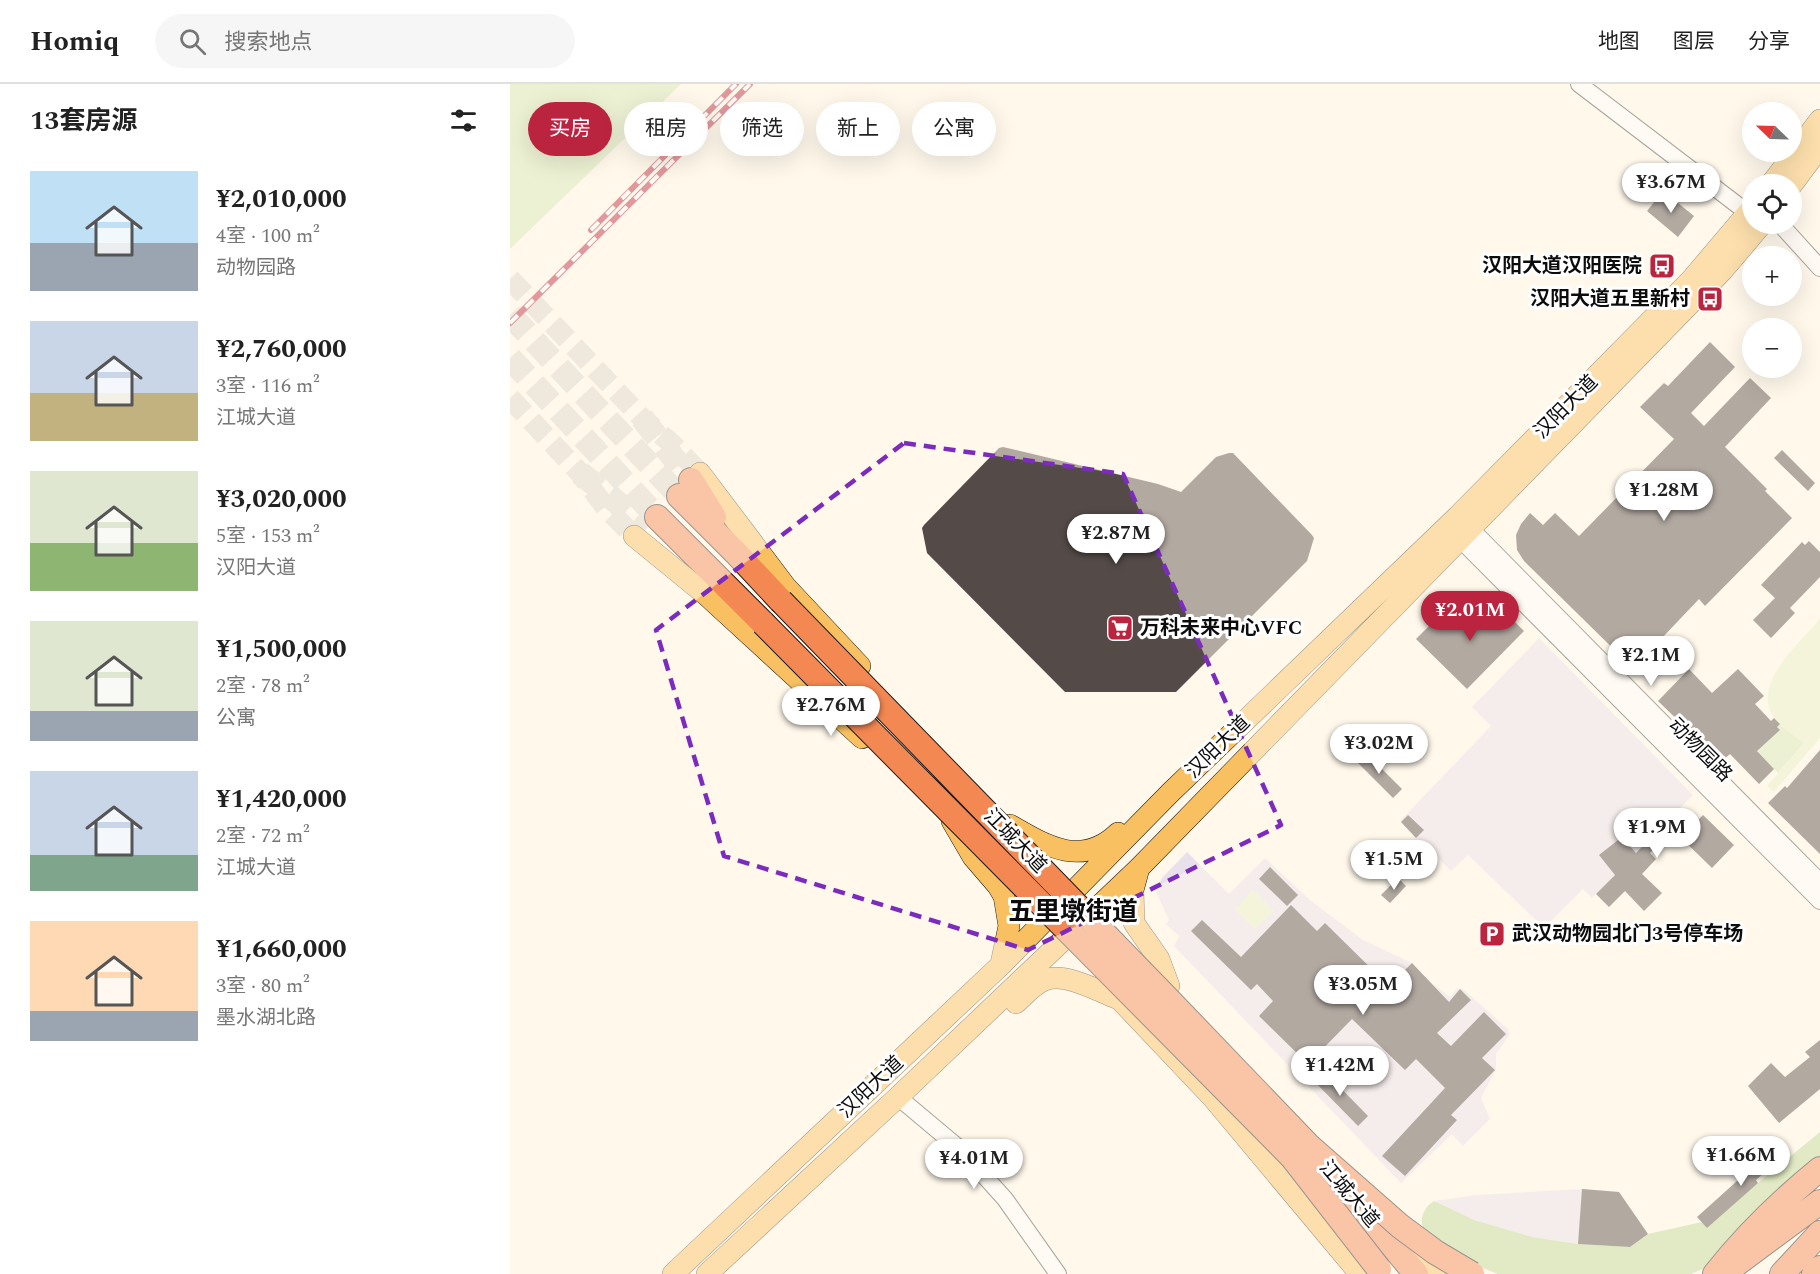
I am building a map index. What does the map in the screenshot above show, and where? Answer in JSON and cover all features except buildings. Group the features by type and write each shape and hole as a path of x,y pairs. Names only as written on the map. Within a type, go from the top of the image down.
{"highway":[{"name":"江城大道","path":"690,483 738,555 1309,1146 1416,1274"},
{"name":"江城大道","path":"646,527 696,570 720,581 1292,1157 1376,1273"},
{"path":"1309,1146 1400,1226 1435,1252 1472,1274"},
{"path":"1716,1274 1776,1207 1820,1168"},
{"path":"1716,1274 1742,1261 1820,1202"},
{"path":"1782,1274 1820,1233"},
{"path":"1814,1274 1820,1268"}],"main road":[{"path":"1780,174 1820,120"},
{"path":"1800,174 1820,147"},
{"name":"汉阳大道","path":"673,1274 1000,965 1170,793 1459,528 1723,270 1743,234"},
{"name":"江城大道","path":"690,483 1010,825 1095,909 1340,1164 1439,1274"},
{"name":"江城大道","path":"646,527 705,594 952,821 1376,1273"},
{"name":"汉阳大道","path":"706,1274 898,1097 1139,868 1459,528"},
{"path":"1010,825 1052,848 1082,852 1098,848 1109,841 1137,814 1170,793"},
{"path":"952,821 974,857 1004,897 1009,926 1000,965"},
{"path":"1139,868 1133,890 1134,923 1159,959 1168,986"},
{"path":"962,1036 987,1031 1036,985 1047,979 1056,977 1073,981 1120,1000"},
{"path":"1775,1274 1820,1227"},
{"path":"1808,1274 1820,1262"}],"street":[{"path":"1580,84 1742,206"},
{"path":"1789,234 1820,268"},
{"name":"动物园路","path":"1459,528 1820,882"},
{"name":"动物园路","path":"1459,528 1820,901"},
{"path":"898,1097 960,1149 1005,1199 1058,1274"}],"highlighted area":[{"path":"904,443 1123,474 1281,825 1028,950 724,856 656,630"}],"shaded area":[{"path":"1539,638 1693,795 1592,898 1583,889 1544,928 1468,855 1451,871 1400,821 1491,726 1472,707"},
{"path":"1187,852 1229,894 1265,858 1311,901 1363,940 1412,963 1428,980 1450,997 1458,988 1464,990 1508,1029 1510,1034 1496,1054 1496,1069 1481,1098 1490,1119 1463,1146 1452,1134 1401,1183 1174,946 1179,936 1166,924 1169,920 1156,892 1162,878"},
{"path":"1582,1189 1619,1192 1648,1234 1630,1247 1578,1244 1532,1237 1485,1224 1434,1201 1477,1195"}],"green space":[{"path":"510,84 681,84 662,102 624,102 624,139 612,151 612,102 528,102 528,156 606,156 510,249"},
{"path":"1820,619 1820,738 1774,792 1767,786 1804,743 1787,731 1773,716 1768,703 1769,690 1773,677 1781,664"},
{"path":"1780,724 1804,743 1778,773 1757,751 1779,730 1777,727"},
{"path":"1253,890 1274,911 1255,929 1235,909"},
{"path":"1820,1132 1820,1158 1709,1266 1691,1274 1498,1274 1480,1267 1424,1231 1423,1227 1423,1214 1434,1201 1474,1220 1532,1237 1578,1244 1630,1247 1648,1234 1702,1222 1758,1183"}],"tunnel":[{"path":"510,279 642,418 700,473"},
{"path":"510,315 679,496"},
{"path":"510,358 657,517"},
{"path":"510,398 580,473 606,508 634,536"},
{"path":"642,418 691,480"},
{"path":"580,473 646,529"}],"railway":[{"path":"591,230 736,84"},
{"path":"510,323 750,84"}],"place":[{"name":"汉阳大道汉阳医院","path":"1662,266"},
{"name":"汉阳大道五里新村","path":"1710,299"},
{"name":"万科未来中心VFC","path":"1120,628"},
{"name":"武汉动物园北门3号停车场","path":"1492,934"}],"district":[{"name":"五里墩街道","path":"1073,912"}]}
